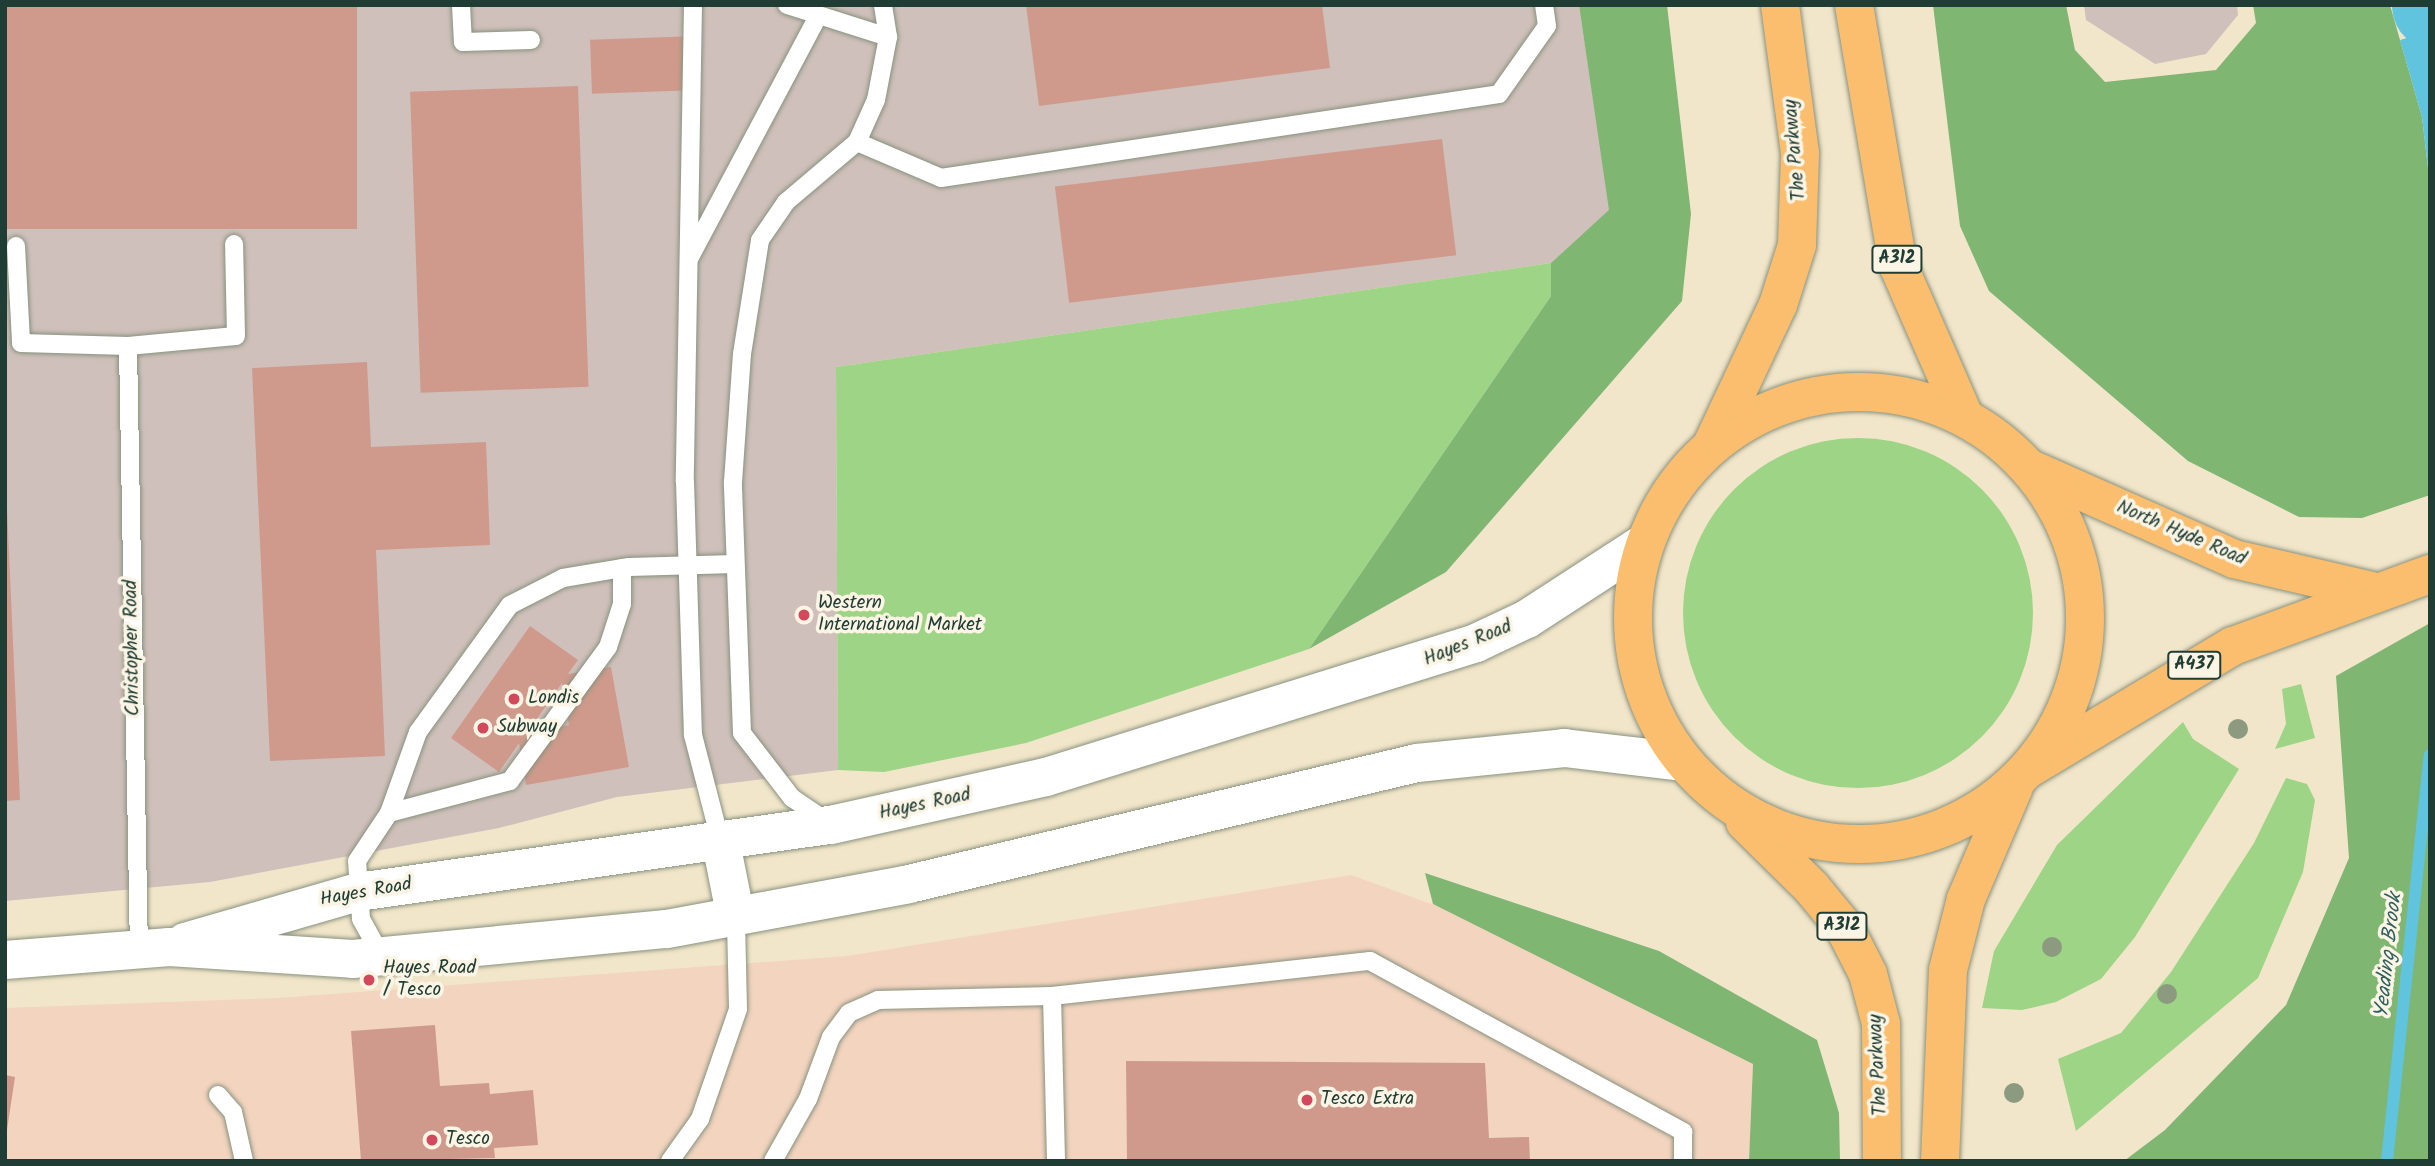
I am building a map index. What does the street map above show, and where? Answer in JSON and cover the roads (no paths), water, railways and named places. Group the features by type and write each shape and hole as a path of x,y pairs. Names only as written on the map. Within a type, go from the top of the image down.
{"main road":[{"name":"The Parkway","path":"1780,5 1800,153 1797,245 1778,305 1712,445 1672,490 1644,543 1633,600 1636,658 1653,713 1684,762 1811,887 1844,928 1868,974 1881,1024 1882,1161"},
{"name":"A312","path":"1854,5 1885,216 1917,318 1964,416"},
{"path":"1712,445 1769,409 1834,392 1901,394 1964,416 2031,469 2062,514 2076,553 2087,620 2079,674 2059,725 2023,774 1966,899 1948,970 1940,1161"},
{"name":"North Hyde Road","path":"2031,469 2234,559 2376,592"},
{"name":"A437","path":"2023,774 2193,666 2376,592 2430,575"},
{"path":"1733,811 1779,830 1845,844 1913,838 1975,812 2023,774"}],"street":[{"name":"Hayes Road","path":"154,948 358,892 721,843 831,825 1046,777 1172,733 1392,673 1527,620 1644,543"},
{"name":"Hayes Road","path":"5,960 154,948 295,959 382,957 736,918 909,884 1417,763 1564,748 1684,762"},
{"path":"721,843 736,918"}],"lane":[{"path":"461,5 463,42 531,40"},
{"path":"693,5 689,564 696,760 721,843"},
{"path":"787,5 888,37"},
{"path":"831,825 792,798 742,733 735,564 742,354 760,240 786,202 857,142 876,100 888,37 883,5"},
{"path":"857,142 942,178 1499,94 1547,26 1544,5"},
{"path":"690,257 818,16"},
{"path":"16,246 20,343 128,346 236,336 234,244"},
{"name":"Christopher Road","path":"128,346 154,948"},
{"path":"382,957 367,937 358,892 357,861 389,813 418,732 510,605 563,578 622,568 735,564"},
{"path":"389,813 510,781 608,647 622,604 622,568"},
{"path":"670,1161 700,1119 737,1009 736,918"},
{"path":"773,1161 808,1099 831,1037 849,1013 878,1000 1052,996 1381,961 1683,1132 1683,1161"},
{"path":"1052,996 1056,1161"},
{"path":"218,1095 233,1112 244,1161"}],"water":[{"path":"2430,31 2430,185 2422,117 2400,40"}],"waterway":[{"path":"2429,5 2430,9"},
{"name":"Yeading Brook","path":"2387,1161 2430,755"}],"place":[{"name":"Western International Market","path":"804,615"},
{"name":"Londis","path":"514,699"},
{"name":"Subway","path":"483,728"},
{"name":"Hayes Road / Tesco","path":"369,980"},
{"name":"Tesco Extra","path":"1307,1100"},
{"name":"Tesco","path":"432,1140"}]}
